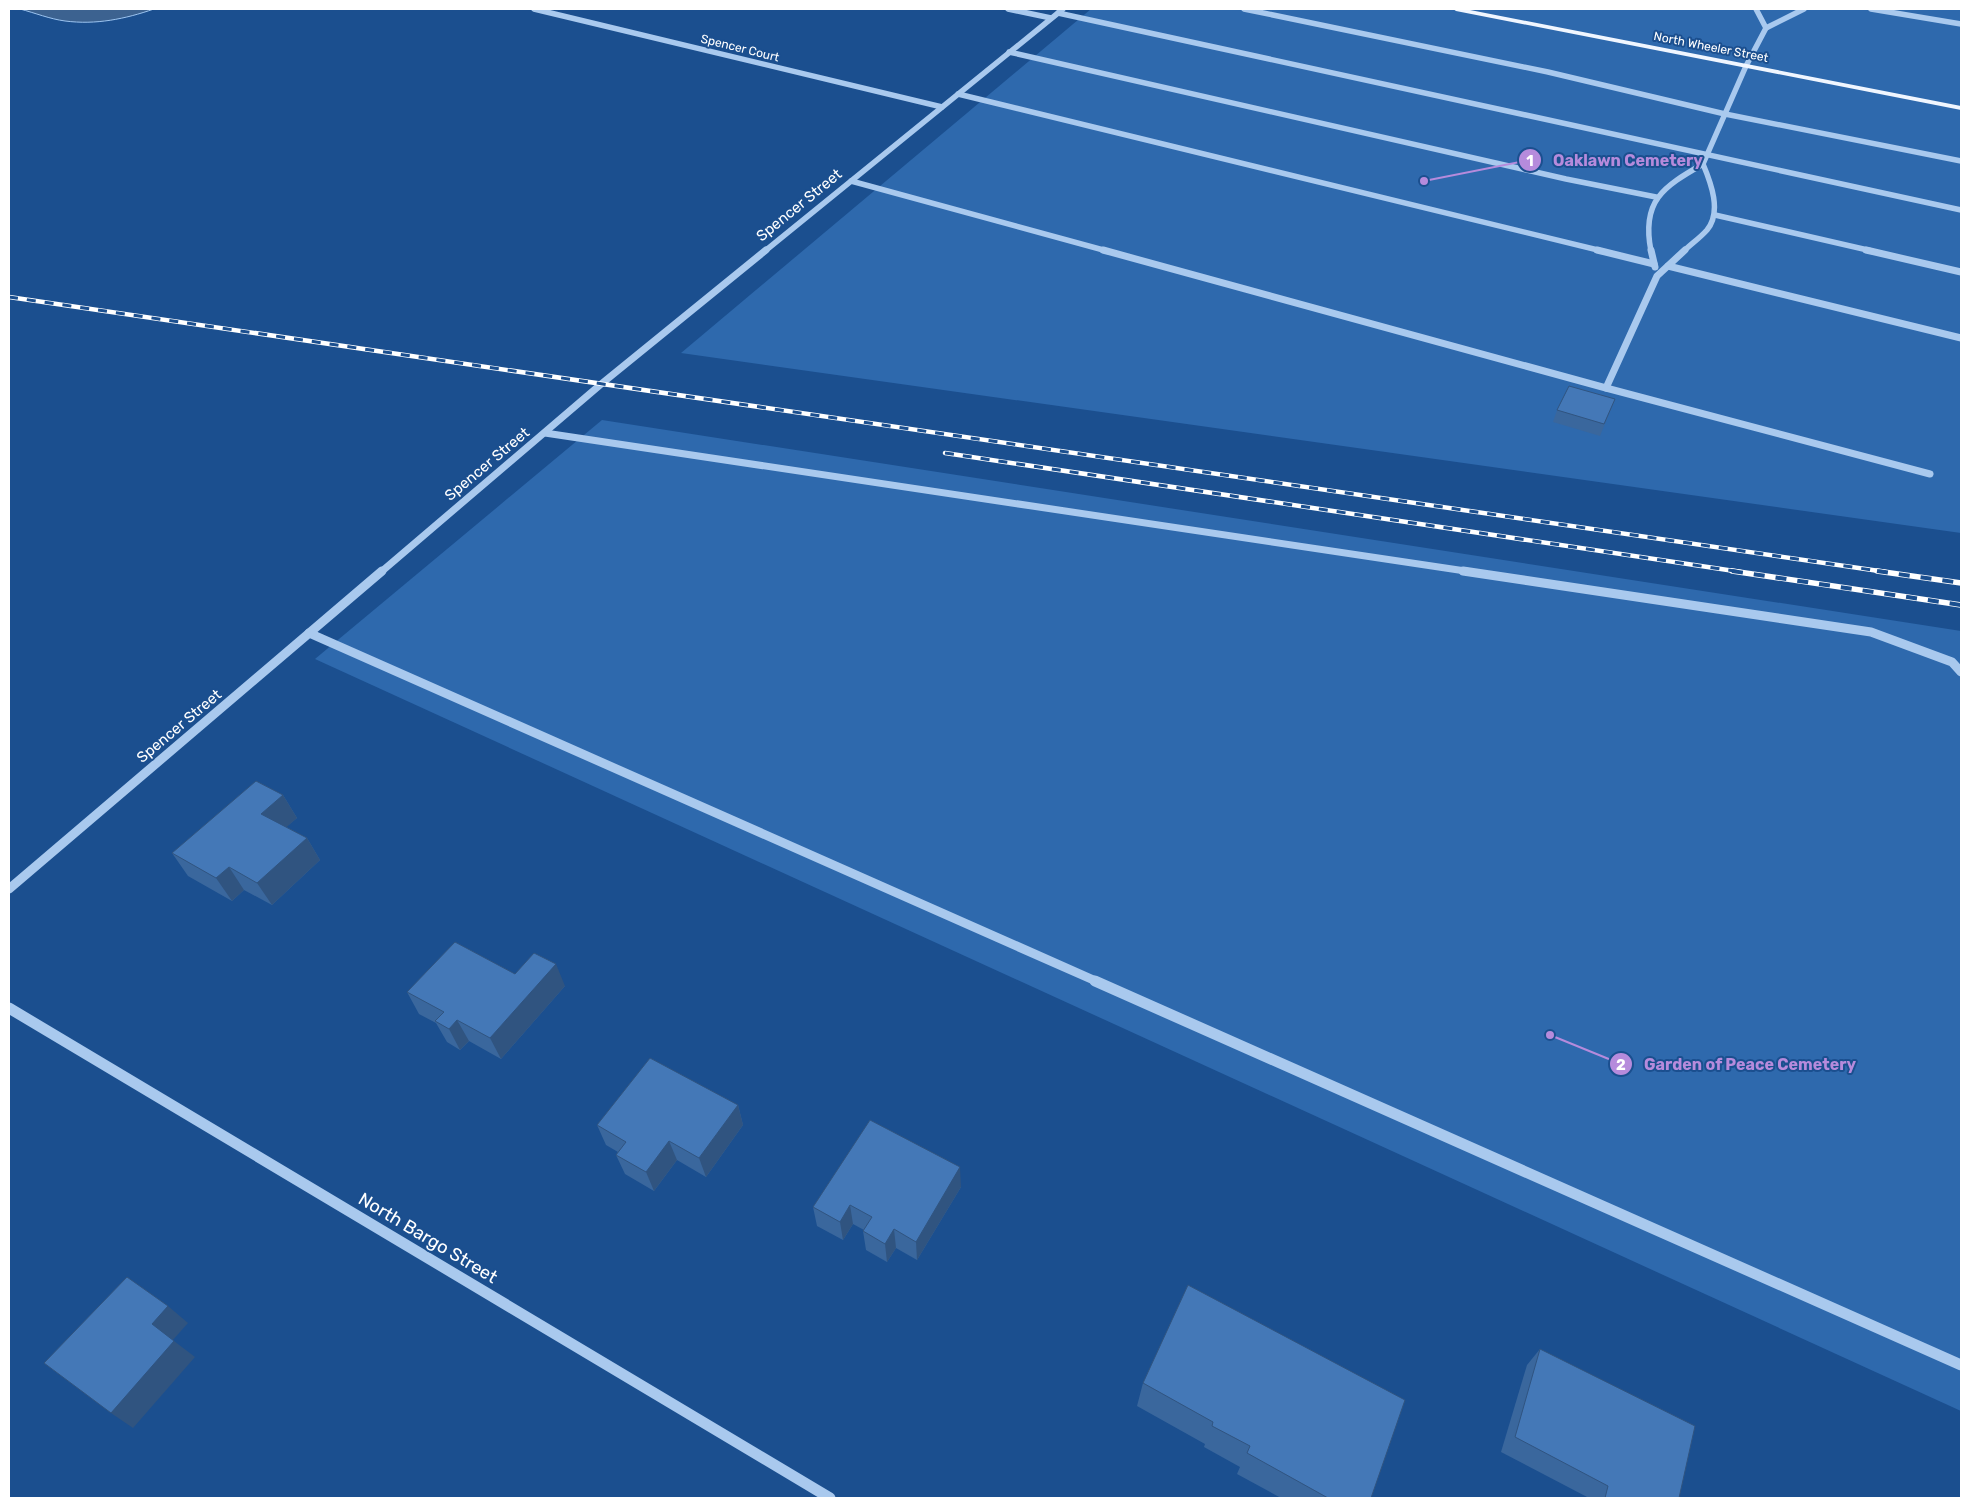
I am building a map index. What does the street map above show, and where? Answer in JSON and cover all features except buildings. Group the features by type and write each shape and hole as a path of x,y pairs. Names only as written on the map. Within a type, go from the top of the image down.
{"main road":[{"name":"North Wheeler Street","path":"1456,9 1961,108"}],"street":[{"name":"Spencer Court","path":"534,9 942,107"},
{"path":"1008,9 1052,18"},
{"path":"1244,9 1548,72 1725,114 1961,161"},
{"path":"1756,9 1766,28"},
{"path":"1657,276 1648,221 1656,197 1681,177 1703,164 1746,66 1766,28 1804,9"},
{"path":"1871,9 1961,24"},
{"name":"Spencer Street","path":"9,889 600,386 1060,11"},
{"path":"958,94 1654,264"},
{"path":"1606,388 1657,276 1708,229 1716,215 1711,182 1703,164"},
{"path":"851,181 1606,388 1930,474"},
{"path":"1716,215 1961,272"},
{"path":"1668,266 1961,338"},
{"path":"545,433 1871,632 1952,662 1961,672"},
{"path":"310,633 1961,1365"},
{"name":"North Bargo Street","path":"9,1008 830,1498"}],"lane":[{"path":"1060,11 1961,210"},
{"path":"1009,52 1566,179 1656,197"}],"shaded area":[{"path":"20,9 154,9 132,16 99,22 77,22 59,20"},
{"path":"1091,9 1961,9 1961,533 681,353"},
{"path":"602,420 1961,631 1961,1411 315,659"}],"railway":[{"path":"9,297 1886,572"},
{"path":"945,453 1741,572"},
{"path":"1732,571 1961,605"},
{"path":"1877,571 1961,583"}],"place":[{"name":"Oaklawn Cemetery","path":"1424,181"},
{"name":"Garden of Peace Cemetery","path":"1550,1035"}]}
